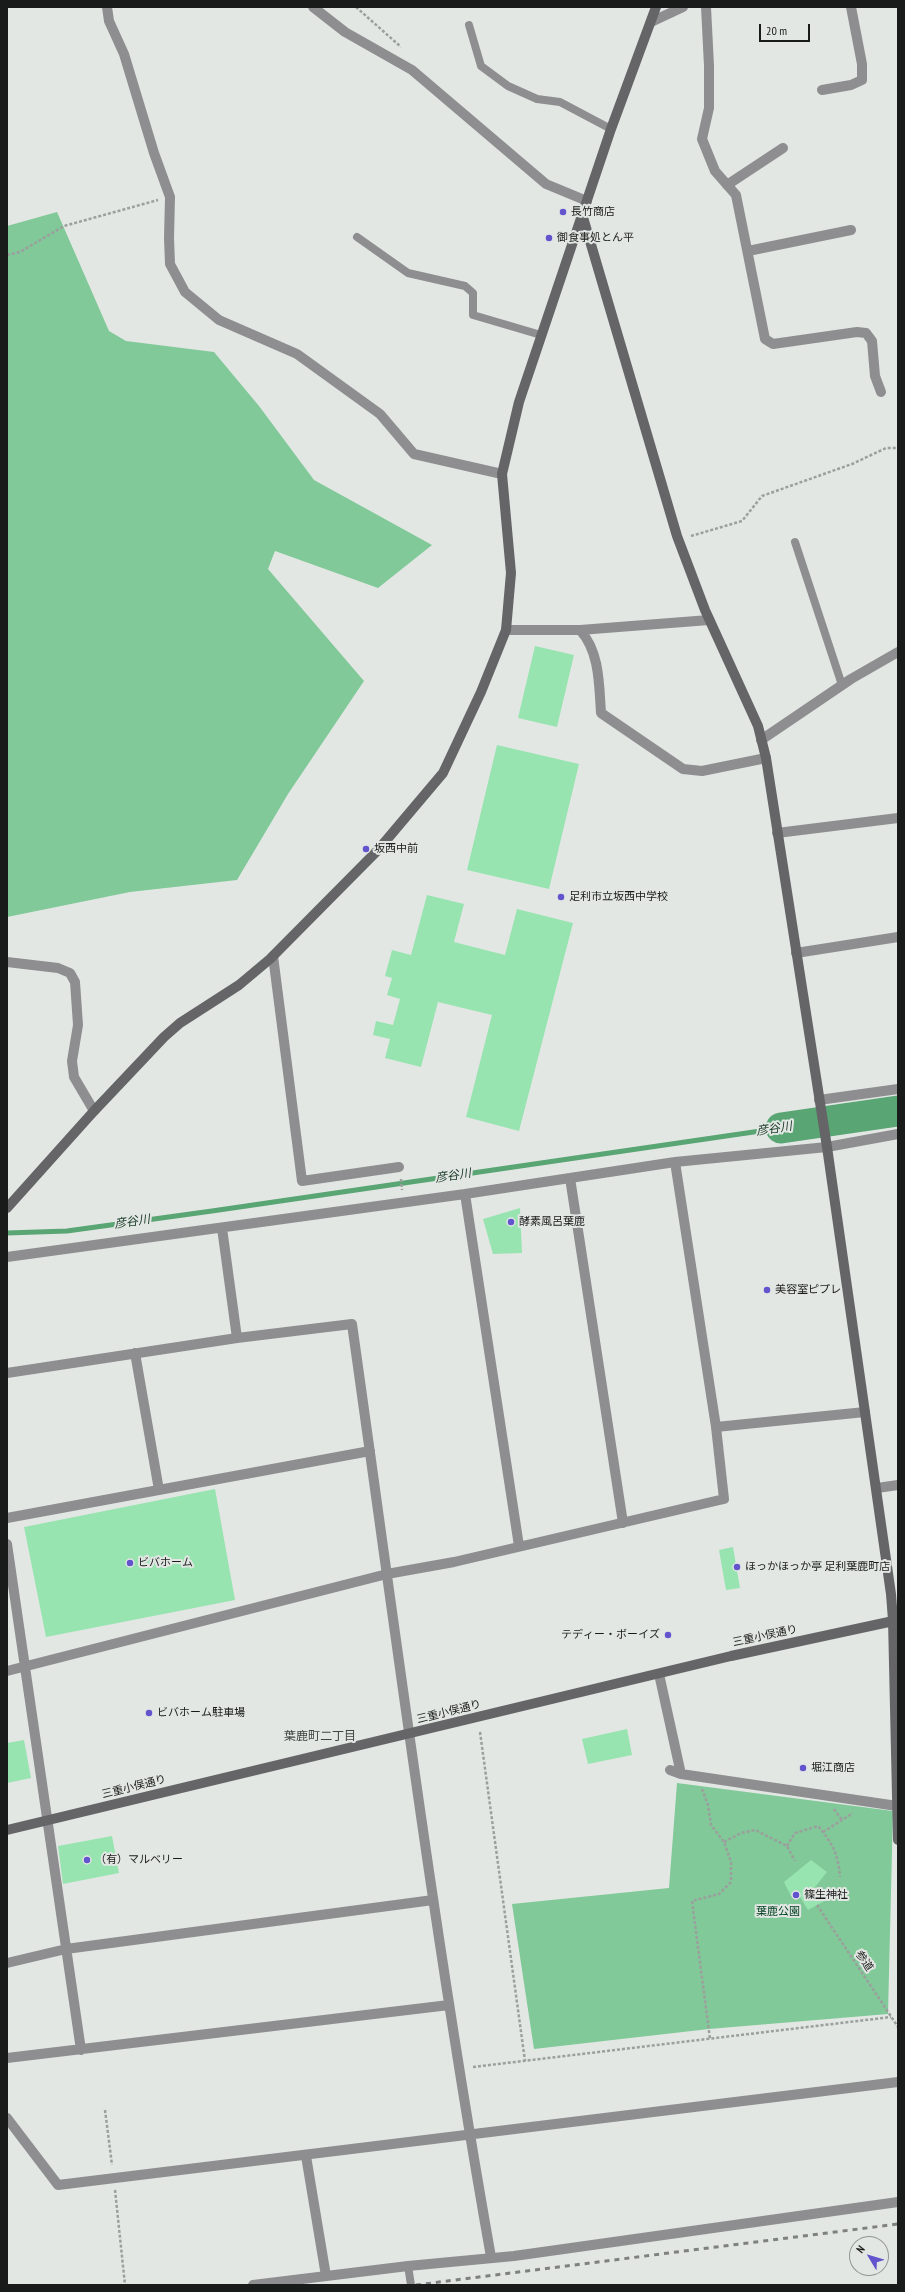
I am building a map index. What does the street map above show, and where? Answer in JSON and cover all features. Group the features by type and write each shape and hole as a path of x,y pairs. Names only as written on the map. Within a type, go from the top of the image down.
{"street":[{"path":"107,7 109,20 124,54 154,153 170,197 170,264 185,292 219,320 297,354 380,414 414,454 502,474"},
{"path":"313,7 346,32 412,70 546,184 587,201"},
{"path":"7,1208 94,1111 164,1037 180,1023 239,985 273,956 378,850 443,773 472,713 506,630 511,573 502,474 519,402 611,129 656,7"},
{"path":"651,22 683,7"},
{"path":"706,7 709,66 709,108 702,139 715,172 736,195 766,339 773,344 857,332 866,333 872,341 875,376 881,392"},
{"path":"822,90 851,85 862,80 862,64 851,7"},
{"path":"727,185 783,148"},
{"path":"582,214 676,536 709,620 758,726 766,758 827,1147 896,1620 898,1840"},
{"path":"748,251 851,230"},
{"path":"506,630 580,630 709,620"},
{"path":"580,630 590,641 599,678 601,713 683,769 702,771 766,758"},
{"path":"761,740 842,685 898,652"},
{"path":"777,833 898,818"},
{"path":"796,953 898,937"},
{"path":"273,956 302,1181 400,1169"},
{"path":"7,962 58,968 70,973 73,977 75,982 78,1025 72,1061 74,1077 94,1111"},
{"path":"819,1100 898,1089"},
{"path":"7,1257 465,1194 675,1162 827,1147 898,1134"},
{"path":"7,1671 387,1574 454,1562 724,1499 716,1427 675,1162"},
{"path":"570,1178 623,1523"},
{"path":"465,1194 519,1546"},
{"path":"222,1228 237,1338"},
{"path":"7,1373 237,1338 352,1324 411,1733 433,1900 459,2069 491,2257"},
{"path":"135,1353 158,1490"},
{"path":"716,1427 865,1412"},
{"path":"7,1518 370,1451"},
{"path":"876,1488 898,1485"},
{"path":"7,1544 49,1820 81,2050"},
{"name":"三重小俣通り","path":"7,1830 659,1674 896,1620"},
{"path":"659,1674 681,1774"},
{"path":"670,1770 681,1774 897,1806"},
{"path":"7,1963 66,1949 433,1900"},
{"path":"7,2058 449,2005"},
{"path":"7,2118 58,2185 470,2136 898,2082"},
{"path":"306,2156 326,2276"},
{"path":"253,2285 408,2266 514,2256 898,2202"}],"lane":[{"path":"469,25 481,66 508,86 537,100 560,102 611,129"},
{"path":"357,237 408,273 465,286 473,293 473,315 541,335"},
{"path":"795,542 842,685"},
{"path":"408,2266 411,2285"}],"path":[{"path":"7,255 20,252 64,226 170,197"},
{"path":"676,536 691,536 742,521 762,496 852,464 886,448 898,448"},
{"path":"400,1169 403,1195"},
{"path":"480,1732 525,2061"},
{"path":"696,1776 708,1806 711,1825 724,1842 731,1862 731,1882 719,1894 692,1902 710,2039"},
{"path":"824,1832 852,1813 866,1808 868,1801"},
{"path":"787,1846 795,1833 818,1826 824,1832 837,1854 840,1877"},
{"path":"724,1842 741,1833 755,1830 787,1846 795,1861"},
{"name":"参道","path":"817,1905 898,2026"},
{"path":"459,2069 892,2017"},
{"path":"105,2110 114,2178 125,2285"}],"green space":[{"path":"57,212 109,331 126,341 214,352 259,406 314,480 432,545 378,588 275,551 268,569 364,681 288,794 237,880 130,892 7,917 7,226"},
{"name":"葉鹿公園","path":"677,1783 893,1811 888,2014 709,2029 534,2049 512,1904 669,1888"}],"building":[{"path":"535,646 574,655 557,727 518,718"},
{"path":"497,745 579,764 549,889 467,870"},
{"path":"427,895 464,904 454,942 505,955 517,909 573,923 519,1131 466,1117 492,1015 438,1002 421,1067 385,1058 390,1039 373,1035 376,1021 393,1025 400,999 387,995 392,978 385,976 392,950 411,955"},
{"path":"520,1208 522,1253 493,1254 483,1219"},
{"name":"ビバホーム","path":"215,1489 235,1600 46,1637 24,1527"},
{"path":"733,1547 740,1588 726,1590 719,1550"},
{"path":"627,1729 632,1755 588,1764 582,1739"},
{"path":"24,1740 31,1778 7,1783 7,1743"},
{"name":"（有）マルベリー","path":"112,1836 119,1873 63,1884 58,1846"},
{"path":"811,1860 827,1872 815,1887 828,1899 808,1910 800,1897 791,1896 784,1882"}],"waterway":[{"name":"彦谷川","path":"781,1128 898,1111"},
{"name":"彦谷川","path":"7,1233 67,1231 781,1128"}],"railway":[{"path":"416,2285 898,2224"}],"place":[{"name":"長竹商店","path":"563,212"},
{"name":"御食事処とん平","path":"549,238"},
{"name":"坂西中前","path":"366,849"},
{"name":"足利市立坂西中学校","path":"561,897"},
{"name":"酵素風呂葉鹿","path":"511,1222"},
{"name":"美容室ピプレ","path":"767,1290"},
{"name":"ビバホーム","path":"130,1563"},
{"name":"ほっかほっか亭 足利葉鹿町店","path":"737,1567"},
{"name":"テディー・ボーイズ","path":"668,1635"},
{"name":"ビバホーム駐車場","path":"149,1713"},
{"name":"堀江商店","path":"803,1768"},
{"name":"（有）マルベリー","path":"87,1860"},
{"name":"篠生神社","path":"796,1895"}],"district":[{"name":"葉鹿町二丁目","path":"320,1737"}]}
